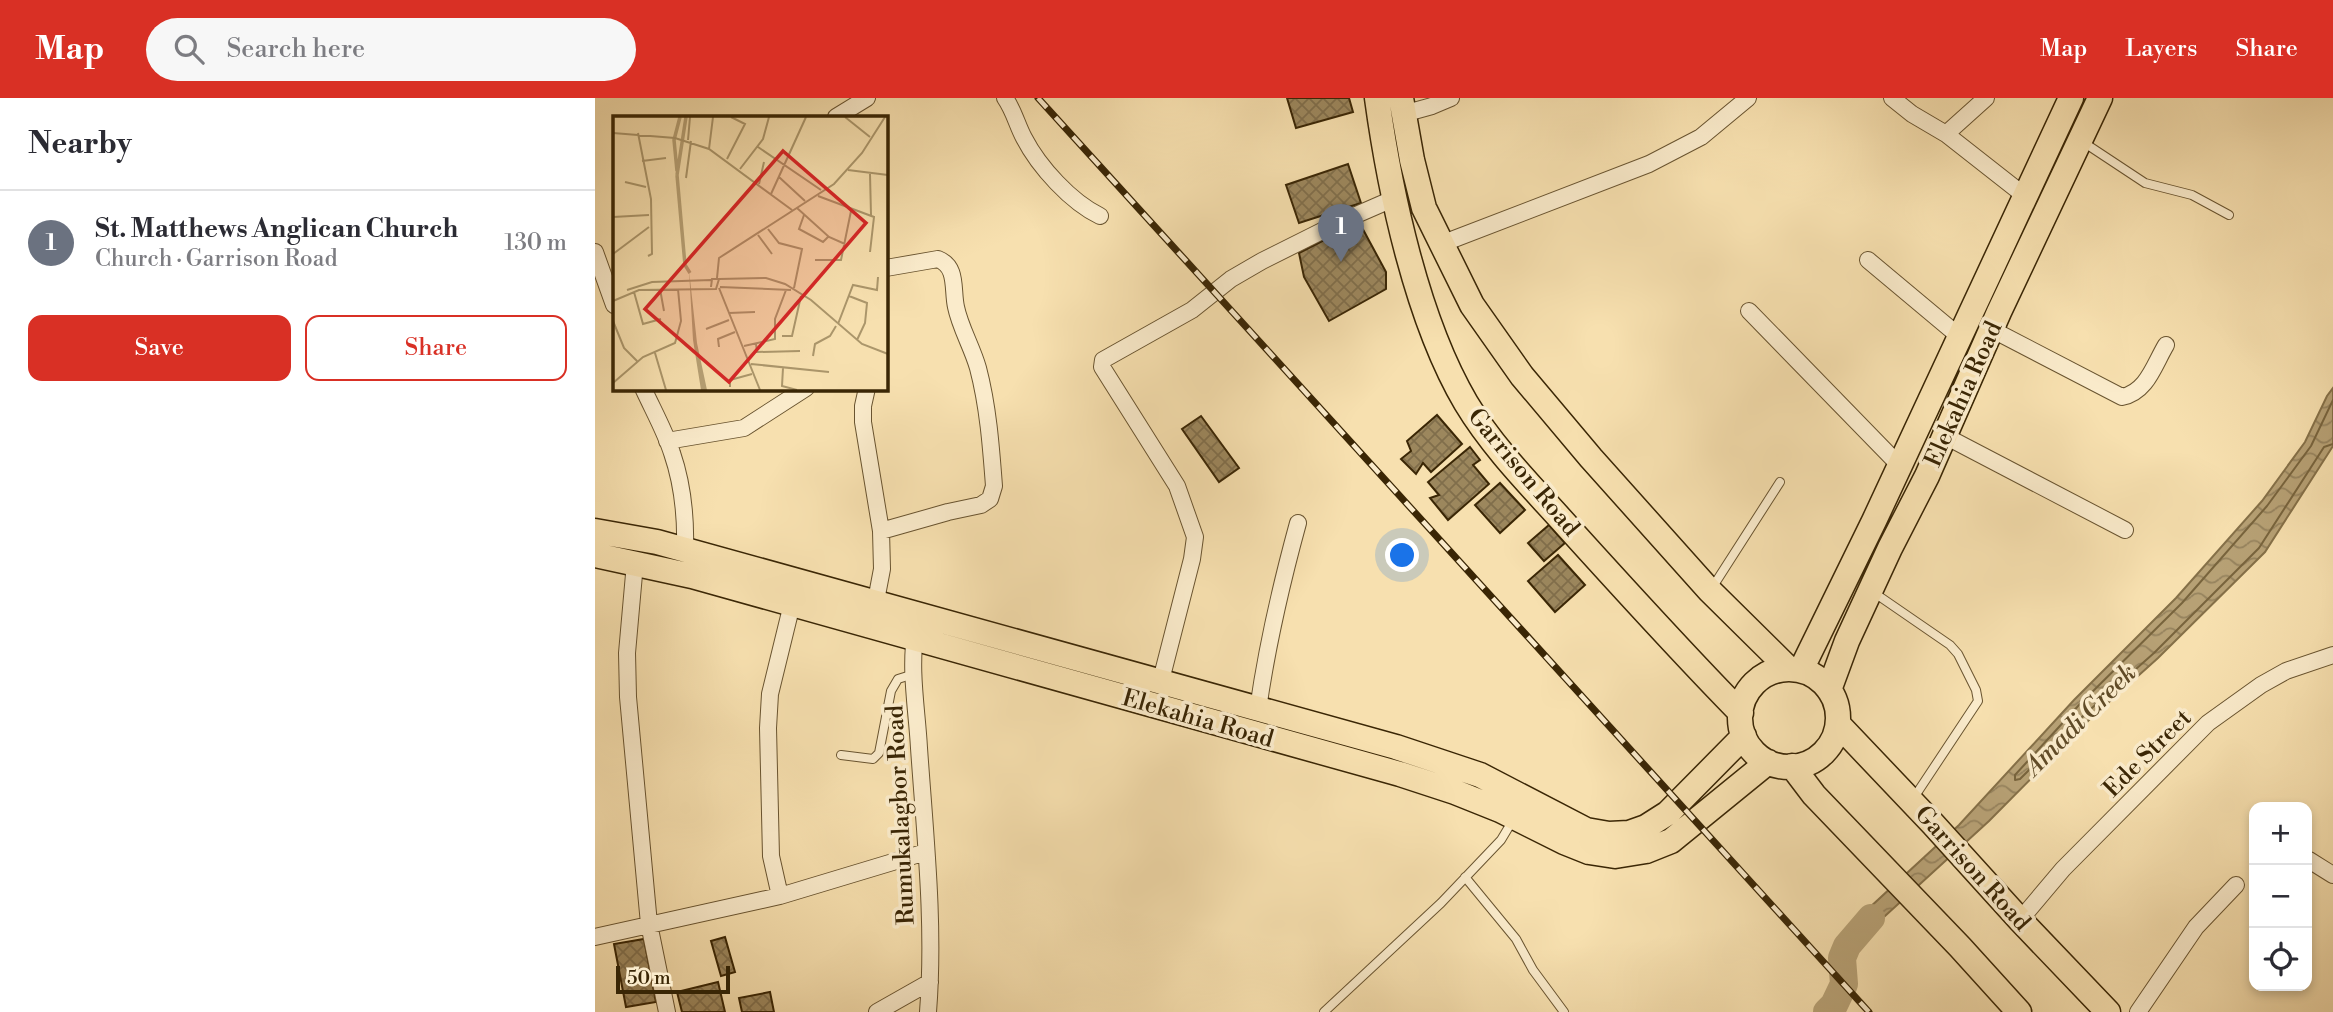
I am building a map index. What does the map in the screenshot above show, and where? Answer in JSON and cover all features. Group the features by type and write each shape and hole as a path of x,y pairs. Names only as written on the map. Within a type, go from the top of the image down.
{"main road":[{"name":"Garrison Road","path":"1377,98 1383,144 1416,280 1449,371 1483,428 1742,725"},
{"name":"Elekahia Road","path":"1795,670 1900,466 2071,98"},
{"name":"Elekahia Road","path":"1829,690 1870,591 1945,436 1991,329 2099,98"},
{"path":"1402,106 1425,208 1472,305 1522,376 1591,458 1710,591 1795,670"},
{"name":"Elekahia Road","path":"595,531 685,550 874,615 1400,774 1455,792 1589,852 1615,856 1632,855 1671,841 1780,764"},
{"name":"Elekahia Road","path":"595,555 792,604 874,615"},
{"name":"Elekahia Road","path":"916,628 1160,684 1440,761 1509,789 1586,830 1609,834 1629,833 1646,827 1668,813 1742,725"},
{"path":"1780,764 1807,763 1821,755 1832,741 1837,712 1829,690 1812,674 1777,670 1756,682 1743,701 1742,725 1750,747 1780,764 1814,795 2019,1012"},
{"name":"Garrison Road","path":"1837,724 2108,1012"}],"street":[{"path":"840,116 867,98"},
{"path":"1005,98 1012,108 1024,139 1036,156 1073,199 1100,216"},
{"path":"1402,106 1433,106 1451,98"},
{"path":"1441,244 1649,164 1701,137 1748,98"},
{"path":"1892,98 1912,114 1946,134 2025,196"},
{"path":"1946,134 1986,98"},
{"path":"1160,684 1192,559 1195,537 1177,486 1102,367 1103,360 1192,310 1223,285 1262,261 1395,198"},
{"path":"603,257 613,301"},
{"path":"881,531 981,505 991,499 994,485 986,400 970,341 955,305 954,280 947,265 938,259 887,268"},
{"path":"1868,260 1960,337"},
{"path":"1749,311 1900,466"},
{"path":"1991,329 2122,397 2141,388 2166,345"},
{"path":"644,390 667,440 680,484 686,522 685,550"},
{"path":"667,440 744,428 803,390"},
{"path":"867,390 863,422 881,531 882,569 874,615"},
{"path":"1945,436 2125,530"},
{"path":"1258,709 1274,615 1298,523"},
{"path":"635,563 627,653 628,697 649,924 667,1012"},
{"path":"780,896 771,856 768,728 770,694 792,604"},
{"name":"Rumukalagbor Road","path":"916,628 914,674 926,852 930,982 928,1012"},
{"name":"Ede Street","path":"2020,920 2063,869 2208,723 2261,685 2286,671 2333,655"},
{"path":"595,937 780,896 926,852"},
{"path":"2312,862 2333,875"},
{"path":"2138,1012 2196,927 2236,885"},
{"path":"877,1012 930,982"}],"lane":[{"path":"2079,139 2145,183 2192,195 2229,215"},
{"path":"1710,591 1780,482"},
{"path":"1870,591 1950,645 1964,664 1976,690 1977,701 1972,710 1911,801"},
{"path":"841,754 873,759 876,757 891,691 898,679 914,674"},
{"path":"1324,1012 1465,877 1501,840 1515,817"},
{"path":"1465,877 1515,939 1533,970 1564,1012"}],"water":[{"path":"2333,388 2333,446 2265,552 2158,658 2089,720 1989,821 1850,948 1845,945 1867,910 1959,825 2074,700 2176,598 2262,501 2305,442"}],"building":[{"path":"1287,98 1349,98 1353,112 1296,128"},
{"path":"1348,164 1361,203 1299,223 1286,185"},
{"path":"1359,222 1386,272 1386,289 1329,321 1304,277 1299,253"},
{"path":"1437,415 1462,444 1431,472 1423,463 1416,474 1401,459 1411,451 1407,441"},
{"path":"1201,416 1239,468 1219,482 1182,429"},
{"path":"1470,447 1480,460 1473,465 1489,484 1448,520 1430,498 1439,495 1428,482"},
{"path":"1500,483 1525,510 1500,533 1475,505"},
{"path":"1549,525 1565,543 1544,561 1528,543"},
{"path":"1558,555 1585,585 1555,612 1528,581"},
{"path":"725,937 735,972 721,976 711,941"},
{"path":"644,939 656,1002 626,1007 614,944"},
{"path":"718,982 725,1012 682,1012 677,992"},
{"path":"770,992 774,1012 742,1012 739,998"}],"waterway":[{"name":"Amadi Creek","path":"1827,1012 1834,1005 1844,984 1842,958 1847,946 1871,918"}],"railway":[{"path":"1038,98 1869,1012"}],"place":[{"name":"St. Matthews Anglican Church","path":"1341,262"}]}
